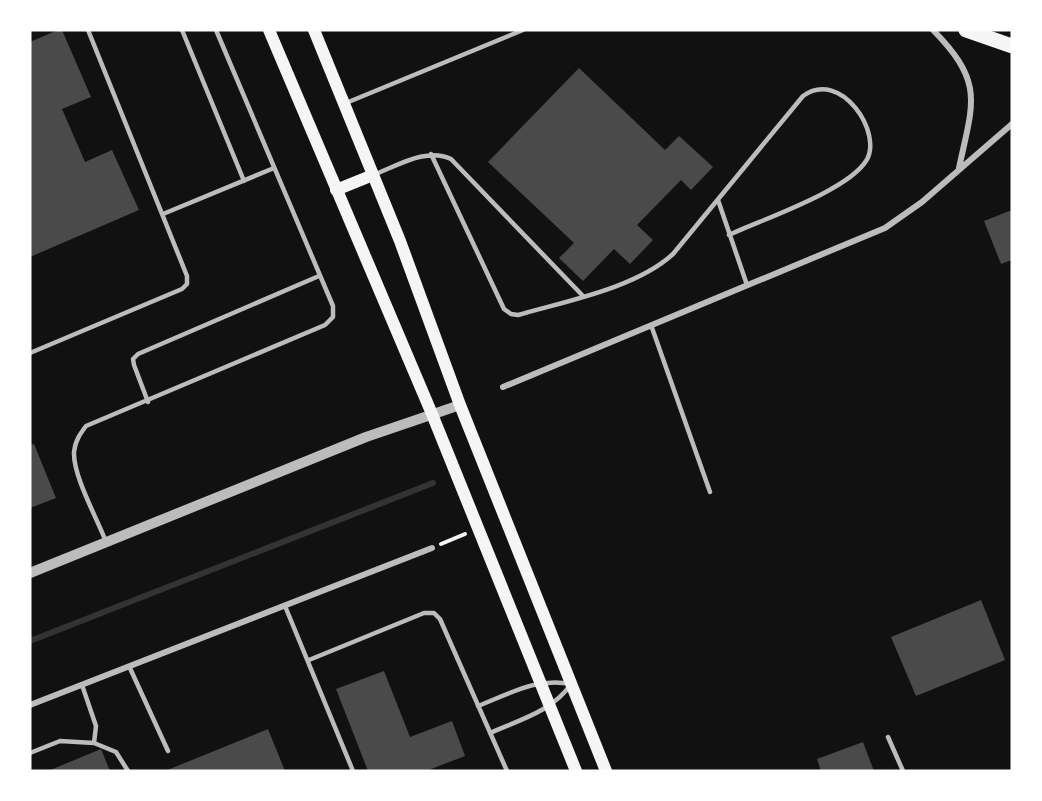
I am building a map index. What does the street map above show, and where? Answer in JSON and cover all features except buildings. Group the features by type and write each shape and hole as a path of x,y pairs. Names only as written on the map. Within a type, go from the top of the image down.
{"main road":[{"path":"269,30 432,414 576,771"},
{"path":"314,30 606,771"},
{"path":"966,30 1012,46"},
{"path":"336,190 373,175"}],"street":[{"path":"933,30 957,58 971,82 972,109 959,168"},
{"path":"503,387 885,228 922,202 1012,123"},
{"path":"30,573 366,437 460,405"},
{"path":"30,705 432,548"}],"lane":[{"path":"30,352 182,290 187,284 187,276 164,214 88,30"},
{"path":"182,30 244,181"},
{"path":"106,542 77,469 74,452 77,438 86,426 148,402 325,325 333,317 333,306 216,30"},
{"path":"344,104 523,30"},
{"path":"431,154 504,309 511,314 518,315 584,296 657,269 673,254 803,96 813,89 827,87 837,91 865,124 872,140 866,161 847,181 729,235"},
{"path":"373,175 431,154 442,154 462,167 584,296"},
{"path":"164,214 274,168"},
{"path":"718,200 747,285"},
{"path":"148,402 134,365 134,359 138,354 319,276"},
{"path":"651,324 710,492"},
{"path":"285,606 353,771"},
{"path":"309,660 424,613 434,613 440,620 507,771"},
{"path":"129,666 168,751"},
{"path":"478,706 540,682 553,680 571,684 550,706 490,734"},
{"path":"82,685 96,726 94,743"},
{"path":"888,738 903,771"},
{"path":"30,753 60,741 94,743 116,752 128,771"}],"path":[{"path":"432,548 478,528"}],"waterway":[{"path":"30,641 433,483"}]}
